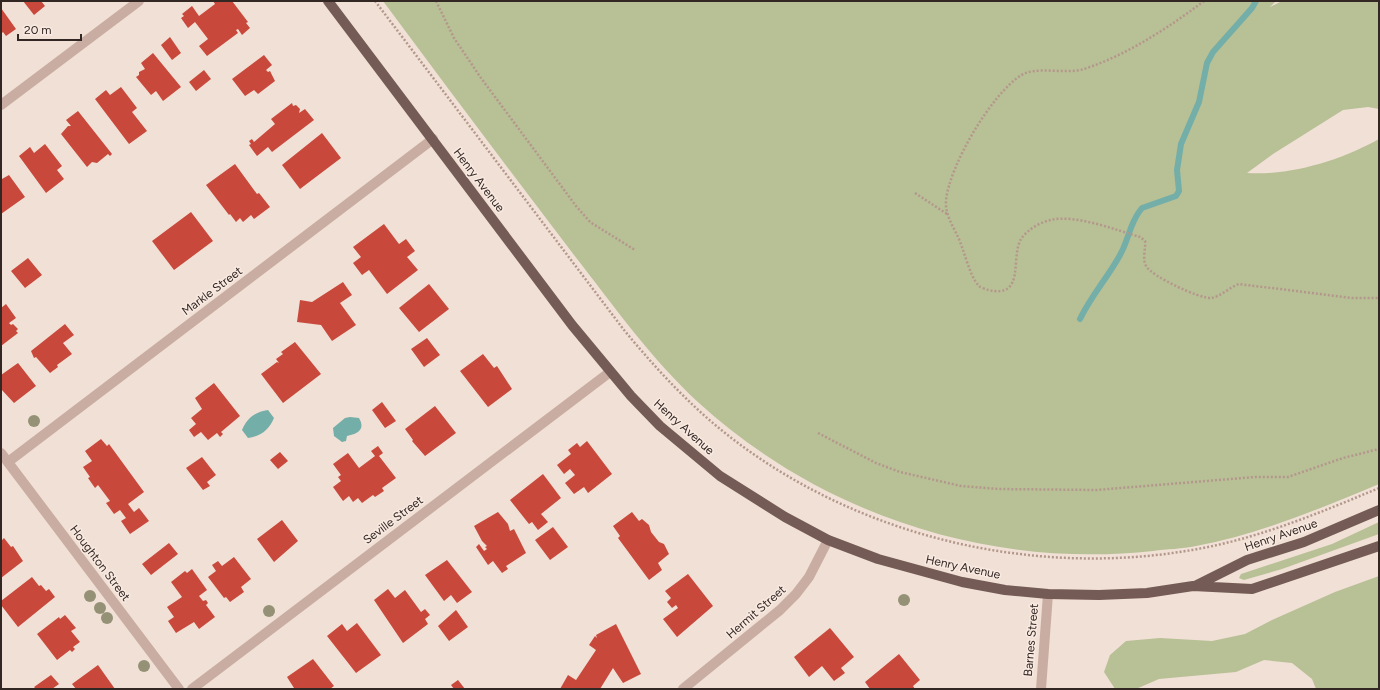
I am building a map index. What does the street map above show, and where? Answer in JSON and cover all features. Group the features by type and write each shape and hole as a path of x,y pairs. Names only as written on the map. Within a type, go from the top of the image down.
{"main road":[{"name":"Henry Avenue","path":"328,1 572,325 610,372 660,426 720,476 785,517 828,540 878,559 962,582 1005,590 1048,594 1099,595 1147,592 1193,586 1252,590 1379,546"},
{"name":"Henry Avenue","path":"1193,586 1247,560 1304,542 1379,510"}],"street":[{"path":"1,105 139,1"},
{"name":"Markle Street","path":"8,462 432,139"},
{"name":"Seville Street","path":"192,689 610,372"},
{"name":"Houghton Street","path":"1,454 179,689"},
{"name":"Hermit Street","path":"683,689 780,610 796,594 809,577 828,540"},
{"name":"Barnes Street","path":"1041,689 1048,594"}],"path":[{"path":"375,1 624,330 657,369 700,411 734,440 787,476 819,493 875,518 934,538 996,552 1090,559 1134,557 1208,547 1270,530 1379,488"},
{"path":"436,1 454,38 481,78 576,206 590,222 635,250"},
{"path":"1204,1 1182,18 1112,58 1084,69 1066,73 1036,71 1021,75 1009,85 991,106 963,150 951,177 946,201 947,214 964,248 974,278 980,287 990,290 1001,291 1010,287 1015,279 1017,251 1021,240 1028,231 1049,220 1062,218 1140,237 1145,241 1144,259 1146,266 1156,275 1203,297 1211,298 1218,296 1229,288 1245,284 1352,298 1379,298"},
{"path":"915,194 947,214"},
{"path":"818,433 876,463 900,472 961,486 999,489 1096,490 1255,477 1288,478 1343,458 1379,449"}],"green space":[{"path":"383,1 1276,1 1270,7 1282,1 1379,1 1379,109 1368,107 1343,110 1273,154 1247,173 1281,172 1315,165 1349,154 1379,139 1379,484 1289,520 1220,541 1191,547 1153,551 1091,554 1030,551 969,541 910,525 853,503 798,475 747,442 699,403 681,386 634,332 574,255"},
{"path":"1379,522 1379,534 1282,569 1244,580 1239,578 1241,574 1332,544"},
{"path":"1379,576 1379,689 1316,689 1312,679 1292,663 1264,660 1236,672 1159,679 1136,689 1115,689 1104,672 1110,655 1126,641 1160,638 1212,641 1245,634 1272,620 1335,592"}],"water":[{"path":"268,410 274,418 270,426 261,434 248,438 242,430 246,422 255,414"},
{"path":"345,418 359,418 361,428 357,433 347,436 346,441 342,442 334,436 333,428"}],"building":[{"path":"23,1 41,1 45,6 34,15"},
{"path":"213,1 232,1 248,22 246,23 250,28 242,35 238,29 236,30 238,33 207,56 199,46 208,39 195,22 188,28 181,18 184,16 182,14 192,6 199,16 215,4"},
{"path":"1,8 16,29 6,36 3,32 1,34"},
{"path":"170,37 181,53 172,60 161,45"},
{"path":"153,53 181,87 163,101 156,91 151,95 136,77 139,75 139,72 145,69 141,63"},
{"path":"264,55 272,65 266,70 268,72 270,71 275,81 258,94 254,90 245,96 232,79"},
{"path":"204,70 211,79 196,91 189,82"},
{"path":"121,87 137,108 132,112 147,131 129,144 95,99 106,90 110,95"},
{"path":"292,103 293,106 296,105 300,109 299,113 305,109 314,120 272,152 268,147 257,156 249,145 251,144 249,141 252,139 254,142 275,124 271,119"},
{"path":"78,111 112,154 110,156 108,154 97,163 92,162 87,167 61,134 68,126 71,126 66,120"},
{"path":"322,133 341,158 300,189 282,165"},
{"path":"45,144 62,166 57,170 64,179 46,193 19,156 30,147 34,153"},
{"path":"235,164 257,194 259,193 270,207 254,219 251,215 243,222 240,218 236,222 230,214 229,215 206,185"},
{"path":"9,175 25,197 1,214 1,177 2,179"},
{"path":"191,212 213,241 174,270 152,241"},
{"path":"384,224 399,244 406,239 415,251 407,257 418,270 387,294 369,270 362,275 353,263 361,257 353,247"},
{"path":"28,258 42,275 25,288 11,271"},
{"path":"343,282 352,295 340,303 356,325 332,341 321,325 297,322 300,300 312,302"},
{"path":"429,284 449,309 419,332 399,308"},
{"path":"6,304 16,318 9,323 11,325 13,324 18,329 16,331 18,333 1,346 1,308"},
{"path":"65,324 74,335 63,343 72,354 57,365 58,367 50,373 36,357 34,358 31,351"},
{"path":"427,338 440,355 424,367 411,349"},
{"path":"295,342 321,374 283,403 261,374 277,362 279,363 276,359 283,354 281,352"},
{"path":"483,354 494,368 497,366 512,389 488,407 460,371"},
{"path":"18,363 36,386 14,403 1,389 1,375"},
{"path":"214,383 240,416 221,432 223,434 220,437 217,433 208,440 201,432 194,437 189,430 196,424 191,418 202,409 195,398"},
{"path":"382,402 396,421 385,428 372,410"},
{"path":"435,406 456,433 425,456 412,441 413,440 405,429"},
{"path":"101,439 107,446 109,444 144,492 128,504 134,512 139,508 149,521 130,534 121,521 126,518 120,510 114,514 106,503 110,501 98,485 95,488 83,467 92,461 85,451"},
{"path":"587,441 612,474 588,493 584,487 574,494 565,483 575,475 570,469 564,474 557,465 571,454 568,450 577,443 580,447"},
{"path":"378,446 383,453 379,456 396,478 382,488 384,491 375,497 373,495 362,503 358,498 353,502 349,496 343,501 333,487 341,481 338,477 341,475 333,464 348,453 359,468 375,456 371,451"},
{"path":"280,452 288,461 278,469 270,460"},
{"path":"202,457 216,475 207,482 210,486 203,490 186,468"},
{"path":"543,474 561,498 541,514 548,522 538,530 532,522 529,524 510,500"},
{"path":"498,512 508,524 510,531 514,529 526,553 506,566 508,569 502,573 493,561 488,565 476,547 479,544 484,551 487,549 485,547 487,546 482,541 474,526"},
{"path":"632,512 639,521 642,519 649,525 651,532 659,542 664,544 669,554 658,563 662,570 649,580 618,538 620,536 613,526"},
{"path":"282,520 298,541 274,562 257,539"},
{"path":"553,527 568,547 550,560 535,540"},
{"path":"4,538 11,547 13,546 23,561 1,578 1,541"},
{"path":"169,543 178,554 151,575 142,564"},
{"path":"234,557 251,579 241,587 244,592 230,602 226,597 224,598 208,577 216,571 212,565 218,561 222,566"},
{"path":"447,560 472,592 457,603 451,595 444,601 425,575"},
{"path":"192,569 207,590 199,596 203,601 206,600 208,603 206,605 215,617 199,629 194,622 176,633 168,621 174,617 167,607 182,597 171,582 185,571 187,573"},
{"path":"688,574 713,606 677,637 663,619 678,608 676,605 672,608 667,602 671,598 665,591"},
{"path":"32,577 39,586 41,585 46,591 49,589 55,597 18,627 1,605 1,601"},
{"path":"388,589 395,598 405,590 421,612 425,609 430,615 425,619 428,624 403,643 374,600"},
{"path":"456,610 468,627 449,641 438,626"},
{"path":"65,615 76,628 71,631 80,642 73,647 75,649 72,652 70,650 57,660 37,634 59,617 60,619"},
{"path":"357,623 381,655 356,673 327,636 342,624 347,631"},
{"path":"616,624 641,674 623,683 613,668 600,689 560,689 568,675 576,680 596,650 589,645 595,636 597,638 596,635"},
{"path":"830,628 854,657 841,668 845,673 834,681 822,666 809,677 794,657"},
{"path":"899,654 920,680 913,686 915,689 870,689 865,682"},
{"path":"313,659 334,686 330,689 294,688 287,677"},
{"path":"98,665 115,689 76,689 72,684"},
{"path":"51,675 59,684 52,689 36,689 34,687"},
{"path":"458,680 465,689 454,689 451,685"}],"waterway":[{"path":"1080,319 1089,302 1120,255 1133,222 1142,208 1176,196 1179,191 1177,170 1181,144 1199,102 1207,63 1213,52 1252,8 1256,1"}]}
